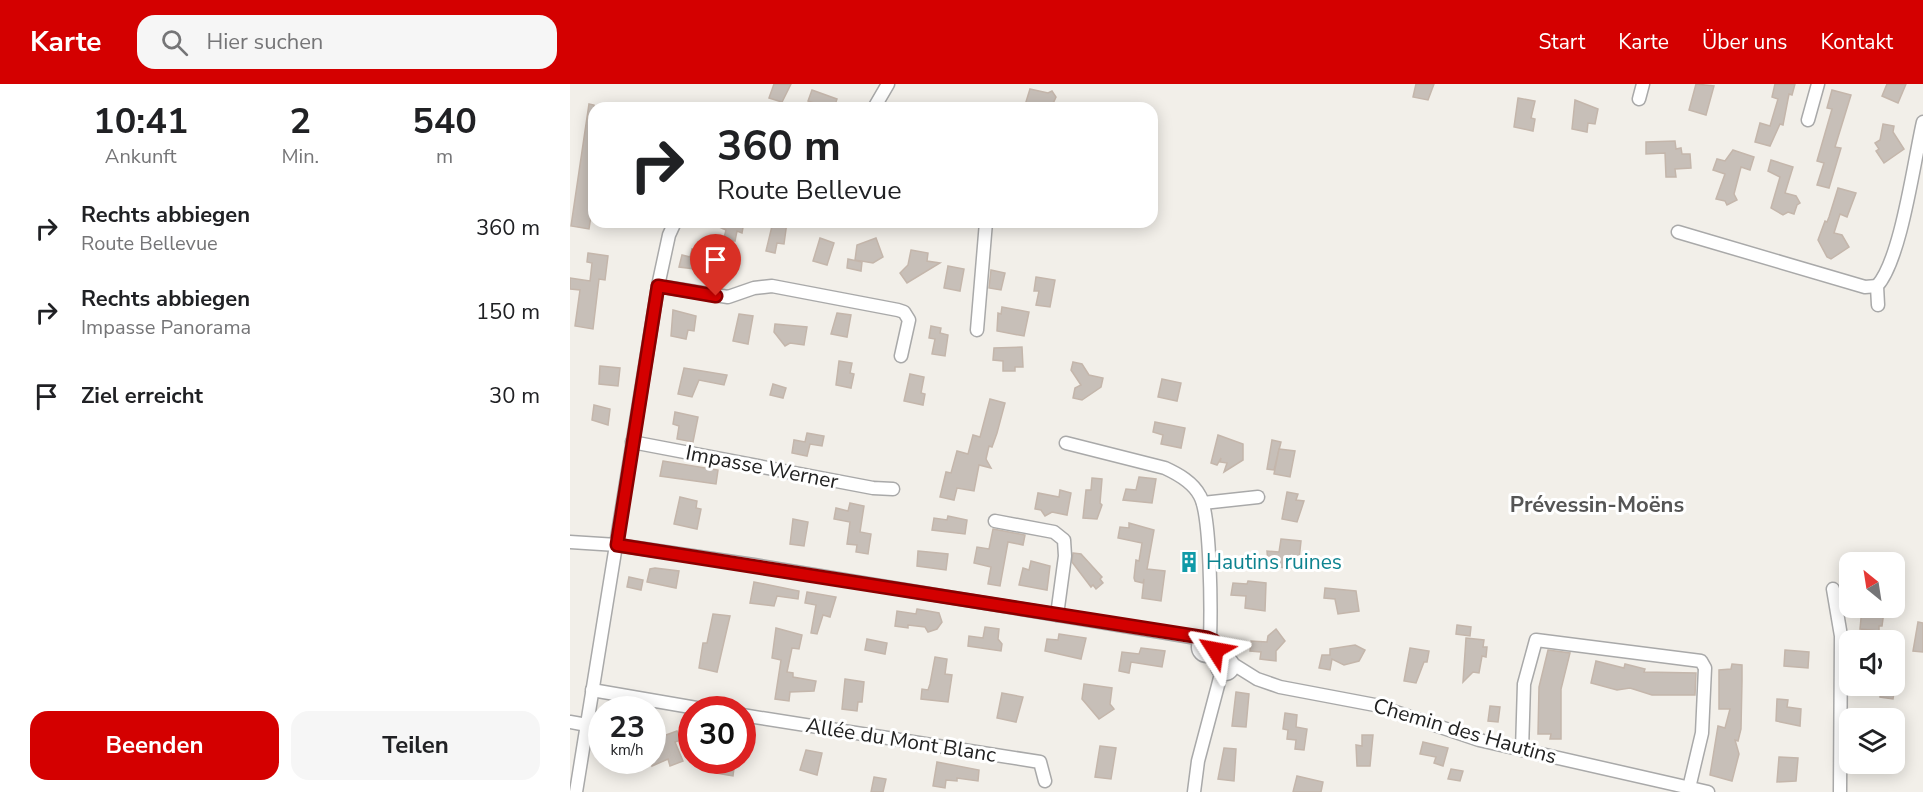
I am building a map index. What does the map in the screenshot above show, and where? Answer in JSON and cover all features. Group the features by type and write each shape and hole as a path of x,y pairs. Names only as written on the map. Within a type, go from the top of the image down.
{"street":[{"path":"878,102 888,84"},
{"path":"1639,99 1643,84"},
{"path":"1808,120 1818,84"},
{"path":"1678,232 1865,287 1877,286 1886,277 1905,211 1923,122"},
{"path":"576,792 658,286 672,228"},
{"path":"977,330 986,228"},
{"path":"658,286 728,297 754,288 772,286 898,310 904,312 909,320 901,356"},
{"path":"1877,286 1878,305"},
{"name":"Impasse Werner","path":"632,442 873,488 893,489"},
{"path":"1066,443 1165,468 1190,483 1203,503 1207,645"},
{"path":"1203,503 1258,497"},
{"path":"995,521 1054,532 1064,540 1065,556 1057,615"},
{"path":"570,542 617,545 1057,615 1176,635 1207,645 1225,667 1198,760 1194,792"},
{"path":"1833,589 1841,636 1840,792"},
{"path":"1522,750 1524,684 1536,640 1701,661 1705,668 1704,718 1689,788"},
{"name":"Chemin des Hautins","path":"1225,667 1280,687 1401,712 1457,733 1522,750 1708,792"},
{"path":"592,690 678,705"},
{"name":"Allée du Mont Blanc","path":"756,718 1040,762 1045,781"},
{"path":"570,722 587,725"}],"building":[{"path":"774,84 791,84 782,102 769,98"},
{"path":"1416,84 1434,84 1428,100 1413,97"},
{"path":"1696,84 1714,86 1706,115 1689,110"},
{"path":"1775,84 1795,84 1792,95 1789,94 1783,125 1780,124 1770,146 1755,142 1760,123 1770,126 1778,99 1772,97"},
{"path":"1887,84 1906,84 1898,103 1882,96"},
{"path":"1030,89 1048,93 1052,91 1056,97 1054,102 1026,102"},
{"path":"812,90 837,99 836,102 808,101"},
{"path":"1832,90 1851,95 1835,147 1841,148 1829,188 1817,185 1824,163 1817,161 1832,109 1827,108"},
{"path":"1518,98 1535,101 1531,118 1535,119 1533,131 1514,127"},
{"path":"1575,100 1598,109 1595,124 1588,123 1587,132 1572,129"},
{"path":"588,111 589,228 589,229 571,226"},
{"path":"1883,124 1894,126 1893,132 1904,149 1884,163 1876,151 1879,149 1875,143 1880,140"},
{"path":"1675,141 1676,149 1681,148 1682,154 1690,154 1691,168 1675,169 1676,177 1666,177 1665,153 1646,154 1646,142"},
{"path":"1733,150 1754,157 1750,170 1741,167 1734,194 1737,200 1727,205 1725,201 1716,199 1725,174 1713,170 1717,159 1725,161"},
{"path":"1771,160 1793,167 1785,193 1796,196 1800,203 1794,214 1788,212 1783,215 1771,208 1780,177 1768,171"},
{"path":"1838,188 1856,193 1847,217 1840,214 1834,233 1842,235 1849,247 1831,259 1827,257 1818,240 1825,221 1827,222 1829,217"},
{"path":"722,228 743,228 742,233 737,231 735,241 724,238 726,230"},
{"path":"772,228 786,228 784,244 777,243 775,253 766,251"},
{"path":"820,238 834,243 827,265 813,261"},
{"path":"876,238 883,257 873,263 855,260 857,245"},
{"path":"692,249 714,254 712,262 705,261 703,270 679,267 682,255 690,257"},
{"path":"911,250 928,253 927,261 940,263 907,283 900,273 908,265"},
{"path":"588,253 608,256 605,280 599,279 593,329 575,326 580,290 570,289 570,278 590,281 592,263 587,262"},
{"path":"848,259 862,262 861,271 847,268"},
{"path":"948,266 964,269 960,291 944,288"},
{"path":"991,270 1005,273 1001,290 989,288"},
{"path":"1036,277 1055,280 1050,307 1036,305 1039,291 1034,291"},
{"path":"1002,307 1029,312 1024,336 997,331 998,313 1001,314"},
{"path":"673,310 696,316 694,331 688,330 686,339 671,336"},
{"path":"837,313 851,315 847,337 831,334"},
{"path":"739,314 753,316 748,344 733,341"},
{"path":"775,324 807,327 804,345 790,343 785,346 774,332"},
{"path":"931,326 941,328 940,333 948,335 945,356 932,354 935,339 929,338"},
{"path":"1022,347 1023,367 1015,367 1015,371 1003,371 1003,361 993,360 994,348"},
{"path":"839,361 852,363 850,373 854,374 851,388 836,385"},
{"path":"1073,362 1082,364 1089,375 1103,378 1101,387 1082,400 1073,398 1075,388 1081,385 1071,370"},
{"path":"600,366 620,368 618,386 599,384"},
{"path":"684,368 727,375 724,385 699,380 692,397 678,394"},
{"path":"910,374 924,377 921,393 925,394 923,405 904,401"},
{"path":"1162,379 1181,383 1177,401 1158,397"},
{"path":"773,384 786,388 783,398 770,395"},
{"path":"990,399 1005,403 997,433 992,447 989,446 986,459 991,468 979,465 974,491 957,488 954,500 940,497 946,472 951,473 957,451 968,454 973,435 980,437"},
{"path":"594,405 610,409 608,425 592,420"},
{"path":"675,412 698,417 693,442 677,439 679,426 673,424"},
{"path":"1155,422 1185,428 1181,448 1161,444 1163,435 1153,432"},
{"path":"807,433 824,436 822,446 810,444 807,456 792,453 794,440 805,442"},
{"path":"1218,435 1243,444 1243,460 1224,472 1227,463 1220,462 1221,458 1217,465 1211,463"},
{"path":"1272,440 1281,442 1274,470 1267,469"},
{"path":"1279,449 1295,451 1290,477 1274,474"},
{"path":"663,461 718,470 716,484 660,476"},
{"path":"1139,477 1156,479 1152,503 1123,500 1126,489 1136,490"},
{"path":"1092,478 1102,479 1100,503 1102,505 1097,519 1083,518 1086,490 1091,490"},
{"path":"1060,490 1071,493 1067,515 1052,512 1045,516 1041,510 1035,509 1038,493 1059,497"},
{"path":"1287,492 1298,494 1296,500 1304,501 1297,522 1282,519"},
{"path":"680,497 697,501 696,508 701,509 697,529 674,524"},
{"path":"850,503 864,506 860,532 871,534 868,554 856,552 857,545 847,544 850,522 834,519 836,508 848,511"},
{"path":"948,516 967,520 965,534 932,530 934,518 947,520"},
{"path":"793,519 808,522 804,546 790,544"},
{"path":"1129,523 1154,530 1147,569 1165,571 1161,601 1142,598 1144,579 1143,583 1135,581 1136,560 1139,561 1142,543 1118,538 1120,527 1129,528"},
{"path":"993,529 1025,535 1023,545 1008,542 1000,586 988,584 991,567 974,563 977,547 989,549"},
{"path":"1281,539 1301,541 1298,569 1278,567 1279,564 1268,563 1267,551 1279,552"},
{"path":"918,551 948,554 946,570 917,566"},
{"path":"1073,553 1081,554 1102,577 1100,579 1103,583 1096,589 1093,585 1091,587 1072,562"},
{"path":"1031,561 1050,566 1047,590 1019,585 1023,568 1029,570"},
{"path":"650,569 679,571 676,588 647,582"},
{"path":"629,577 643,580 641,590 627,587"},
{"path":"1248,581 1266,583 1265,611 1245,608 1246,596 1231,595 1233,583 1247,584"},
{"path":"754,582 799,591 798,599 777,596 774,606 750,603"},
{"path":"1325,588 1356,591 1359,611 1338,614 1335,599 1324,598"},
{"path":"807,592 836,597 830,617 823,615 817,634 811,633 816,605 805,603"},
{"path":"917,609 939,613 942,622 937,629 928,632 925,627 895,626 897,611 916,614"},
{"path":"713,614 730,616 717,672 699,668 703,643 707,643"},
{"path":"1861,618 1883,618 1879,630 1860,629"},
{"path":"1918,622 1923,623 1923,652 1913,651"},
{"path":"1457,625 1471,627 1470,636 1456,634"},
{"path":"985,627 999,629 998,639 1002,644 1001,651 968,646 969,636 983,638"},
{"path":"776,628 802,635 799,649 792,648 787,672 793,673 793,677 816,681 814,691 790,692 789,701 775,699 781,660 772,658"},
{"path":"1276,629 1285,641 1276,651 1276,661 1260,659 1261,652 1250,651 1251,641 1267,642 1268,636"},
{"path":"1059,634 1086,638 1081,659 1045,651 1047,639 1058,640"},
{"path":"1466,638 1484,640 1483,647 1487,647 1486,657 1482,656 1479,673 1473,672 1463,682"},
{"path":"867,639 887,643 885,654 865,650"},
{"path":"1355,645 1365,650 1359,661 1344,665 1332,659 1330,670 1319,668 1322,655 1330,655 1330,649"},
{"path":"1141,648 1165,651 1162,667 1131,662 1129,673 1119,671 1122,652 1139,654"},
{"path":"1410,648 1429,651 1427,662 1424,662 1416,683 1404,681"},
{"path":"1548,650 1570,653 1561,689 1561,739 1550,739 1551,734 1538,734 1539,687"},
{"path":"1785,650 1809,652 1808,668 1784,666"},
{"path":"935,657 947,659 945,674 952,675 948,702 921,699 922,689 928,690 930,684"},
{"path":"1596,661 1624,668 1625,664 1645,669 1644,672 1696,673 1695,695 1652,695 1630,688 1617,690 1591,683"},
{"path":"1732,664 1742,665 1742,681 1741,729 1738,741 1735,740 1739,754 1732,781 1710,775 1718,726 1725,728 1730,709 1719,709 1719,670 1731,669"},
{"path":"845,679 864,682 862,702 858,702 857,711 842,709"},
{"path":"1084,684 1112,688 1110,704 1114,709 1099,719 1082,699"},
{"path":"1236,692 1249,694 1246,727 1232,726"},
{"path":"1002,693 1023,697 1016,722 997,718"},
{"path":"1880,696 1893,696 1893,699"},
{"path":"1777,699 1788,700 1787,707 1801,709 1800,726 1776,721"},
{"path":"1490,706 1500,707 1498,722 1488,721"},
{"path":"1285,713 1297,715 1296,727 1307,729 1304,750 1295,749 1296,740 1287,739 1288,730 1283,729"},
{"path":"677,731 678,733 678,741 675,742 678,749 678,763 670,766 668,759 666,760 666,735"},
{"path":"1362,735 1373,735 1370,766 1357,766 1356,745 1362,746"},
{"path":"1423,742 1448,748 1443,766 1434,763 1436,757 1420,754"},
{"path":"1100,746 1116,748 1111,779 1095,777"},
{"path":"1224,748 1236,749 1234,781 1218,779"},
{"path":"806,750 822,753 817,775 800,770"},
{"path":"1779,757 1798,758 1796,781 1777,782"},
{"path":"937,762 979,770 978,781 957,778 957,781 946,780 945,788 933,786"},
{"path":"1451,769 1463,771 1460,781 1448,779"},
{"path":"1297,776 1323,782 1321,792 1293,792"},
{"path":"874,777 886,779 883,792 871,792"}],"place":[{"name":"Hautins ruines","path":"1189,562"}],"district":[{"name":"Prévessin-Moëns","path":"1597,504"}],"route":[{"path":"716,296 658,286 617,545 754,565 1176,635 1207,638 1214,641 1215,650"}]}
